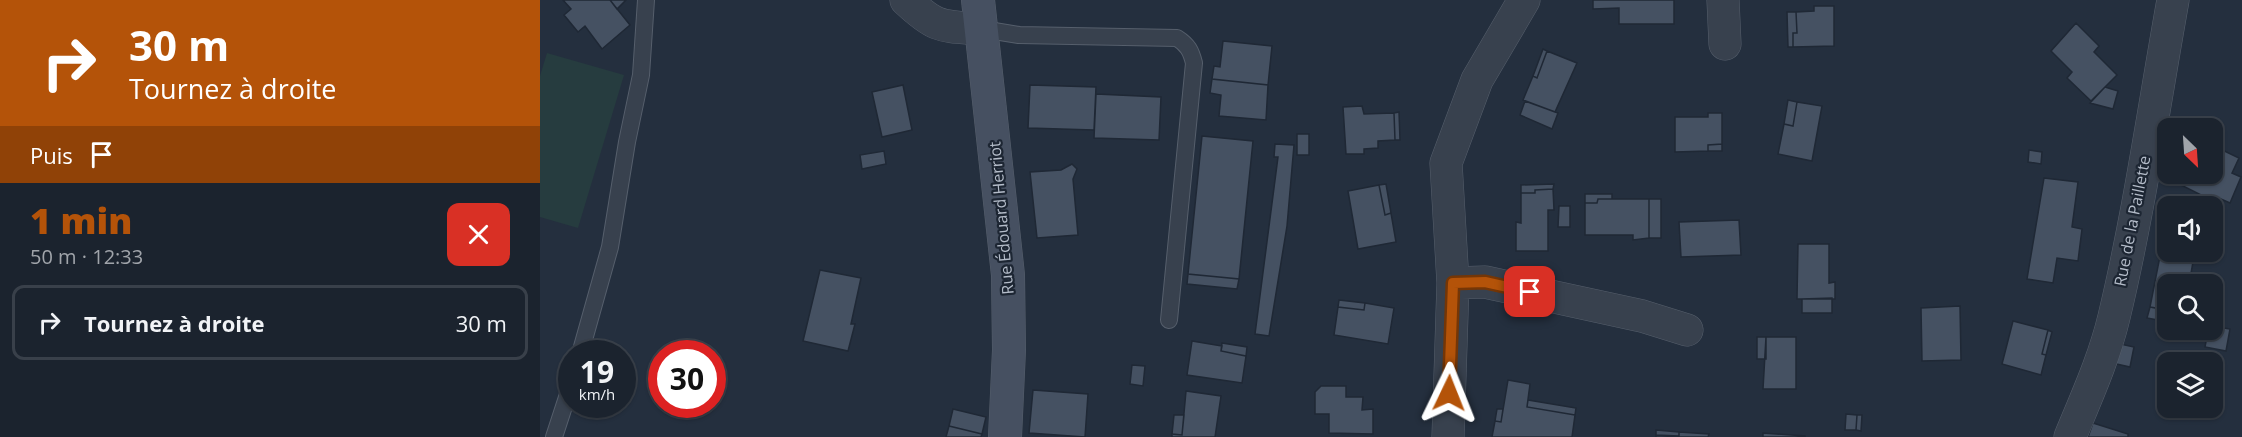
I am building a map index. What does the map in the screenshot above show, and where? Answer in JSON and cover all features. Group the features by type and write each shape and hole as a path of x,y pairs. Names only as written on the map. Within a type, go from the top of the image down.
{"street":[{"path":"906,0 929,19 944,27 980,15"},
{"path":"1448,437 1453,283 1446,163 1477,80 1524,0"},
{"path":"1723,0 1725,44"},
{"name":"Rue de la Paillette","path":"2070,437 2095,377 2113,318 2137,202 2173,0"},
{"name":"Rue Édouard Herriot","path":"980,15 1008,275 1010,350 1005,437"},
{"path":"1453,283 1485,282 1642,316 1687,330"}],"lane":[{"path":"584,340 610,247 627,142 642,75 646,0"},
{"path":"980,15 1020,35 1178,38 1191,51 1194,63 1169,320"},
{"path":"554,437 560,418"}],"green space":[{"path":"547,53 624,75 578,228 540,217 540,76"}],"building":[{"path":"563,0 610,0 630,25 602,49 585,26 578,32 564,15 571,9"},
{"path":"610,0 626,0 617,9"},
{"path":"1593,0 1674,0 1674,24 1619,24 1619,8 1593,9"},
{"path":"1814,6 1834,6 1834,46 1793,47 1793,33 1797,33 1796,12 1814,11"},
{"path":"1787,12 1796,12 1797,33 1793,33 1793,47 1788,47"},
{"path":"2076,23 2099,46 2094,52 2117,75 2091,101 2067,78 2072,72 2051,51"},
{"path":"1223,41 1272,46 1268,85 1212,79 1214,66 1220,67"},
{"path":"1543,49 1547,51 1537,78 1533,76"},
{"path":"1547,51 1577,63 1555,112 1523,100 1533,76 1537,78"},
{"path":"1212,79 1268,85 1266,120 1219,116 1221,95 1210,93"},
{"path":"903,85 912,130 882,137 872,92"},
{"path":"1030,85 1096,87 1094,130 1028,128"},
{"path":"2105,87 2118,91 2113,109 2090,103"},
{"path":"1096,94 1161,97 1159,140 1094,138"},
{"path":"1788,100 1797,102 1793,126 1784,124"},
{"path":"1525,101 1558,113 1552,129 1520,115"},
{"path":"1797,102 1822,106 1812,161 1778,154 1784,124 1793,126"},
{"path":"1362,106 1364,114 1394,113 1395,140 1378,141 1378,148 1364,149 1364,154 1346,154 1343,107"},
{"path":"1399,112 1400,140 1395,140 1394,113"},
{"path":"1708,113 1722,113 1722,144 1708,145 1708,151 1675,152 1675,117 1708,117"},
{"path":"1297,134 1309,134 1309,155 1297,155"},
{"path":"1202,136 1253,141 1239,279 1188,274"},
{"path":"1275,144 1294,145 1287,226 1269,336 1255,334 1278,157 1274,157"},
{"path":"1722,144 1722,151 1708,151 1708,145"},
{"path":"2029,150 2042,152 2041,164 2028,162"},
{"path":"2223,150 2239,158 2232,173 2241,177 2230,203 2223,200 2223,196 2203,196 2179,184 2223,184"},
{"path":"884,151 886,164 862,169 860,155"},
{"path":"1072,164 1077,169 1073,179 1078,235 1037,238 1030,172 1061,170"},
{"path":"2044,178 2078,182 2072,227 2082,229 2078,261 2057,258 2053,283 2027,279"},
{"path":"1386,184 1391,213 1385,215 1379,185"},
{"path":"1554,184 1553,189 1521,193 1521,185"},
{"path":"1379,185 1385,215 1391,213 1396,242 1358,249 1348,191"},
{"path":"1553,189 1554,210 1548,210 1548,251 1516,251 1516,222 1521,223 1521,193"},
{"path":"1585,194 1612,194 1612,199 1598,199 1597,203 1585,203"},
{"path":"1598,199 1649,199 1649,238 1633,240 1633,235 1585,235 1585,203 1597,203"},
{"path":"1649,199 1661,199 1661,238 1649,238"},
{"path":"1559,206 1570,206 1570,227 1558,227"},
{"path":"1739,220 1741,255 1681,257 1679,222"},
{"path":"1798,244 1829,244 1829,283 1835,282 1835,299 1797,299"},
{"path":"2159,262 2193,262 2191,274 2157,274 2157,308 2150,307"},
{"path":"820,270 861,278 851,324 855,324 848,351 803,341"},
{"path":"1188,274 1239,279 1237,289 1187,284"},
{"path":"1832,298 1832,313 1802,313 1802,299"},
{"path":"1339,300 1365,303 1364,310 1338,307"},
{"path":"1365,303 1394,308 1388,344 1334,335 1338,307 1364,310"},
{"path":"1960,306 1961,360 1922,361 1921,308"},
{"path":"2150,307 2157,308 2157,320 2147,318"},
{"path":"2013,321 2048,330 2042,354 2046,355 2041,375 2002,364"},
{"path":"2223,328 2230,329 2226,351 2205,347 2206,340 2223,340"},
{"path":"2048,330 2052,332 2046,355 2042,354"},
{"path":"1757,337 1766,337 1766,359 1757,359"},
{"path":"1766,337 1796,337 1796,389 1763,389"},
{"path":"1192,341 1222,346 1221,351 1246,356 1242,383 1187,375"},
{"path":"1222,343 1247,347 1246,356 1221,351"},
{"path":"2116,343 2134,347 2130,367 2112,363"},
{"path":"1132,365 1145,366 1143,386 1130,384"},
{"path":"1508,380 1530,384 1527,407 1575,415 1572,437 1492,437 1495,421 1501,422"},
{"path":"1321,386 1346,386 1346,397 1363,397 1362,410 1373,409 1373,434 1329,433 1329,414 1315,414 1315,392"},
{"path":"1033,390 1088,394 1085,437 1029,433"},
{"path":"1186,391 1221,396 1215,437 1172,437 1172,434 1182,435"},
{"path":"1528,400 1576,408 1575,415 1527,407"},
{"path":"953,409 986,417 982,434 949,426"},
{"path":"1497,409 1503,409 1501,422 1495,421"},
{"path":"1846,414 1857,415 1856,430 1845,430"},
{"path":"1174,415 1184,415 1182,435 1172,434"},
{"path":"1857,415 1862,415 1861,431 1856,430"},
{"path":"2093,423 2128,434 2128,437 2088,437"},
{"path":"949,426 982,434 981,437 946,437"},
{"path":"1656,430 1679,432 1679,436 1656,435"},
{"path":"1679,432 1709,434 1708,437 1656,437 1656,435 1679,436"},
{"path":"1763,433 1805,436 1805,437 1763,437"}],"route":[{"path":"1449,393 1453,283 1485,282 1530,292"}]}
